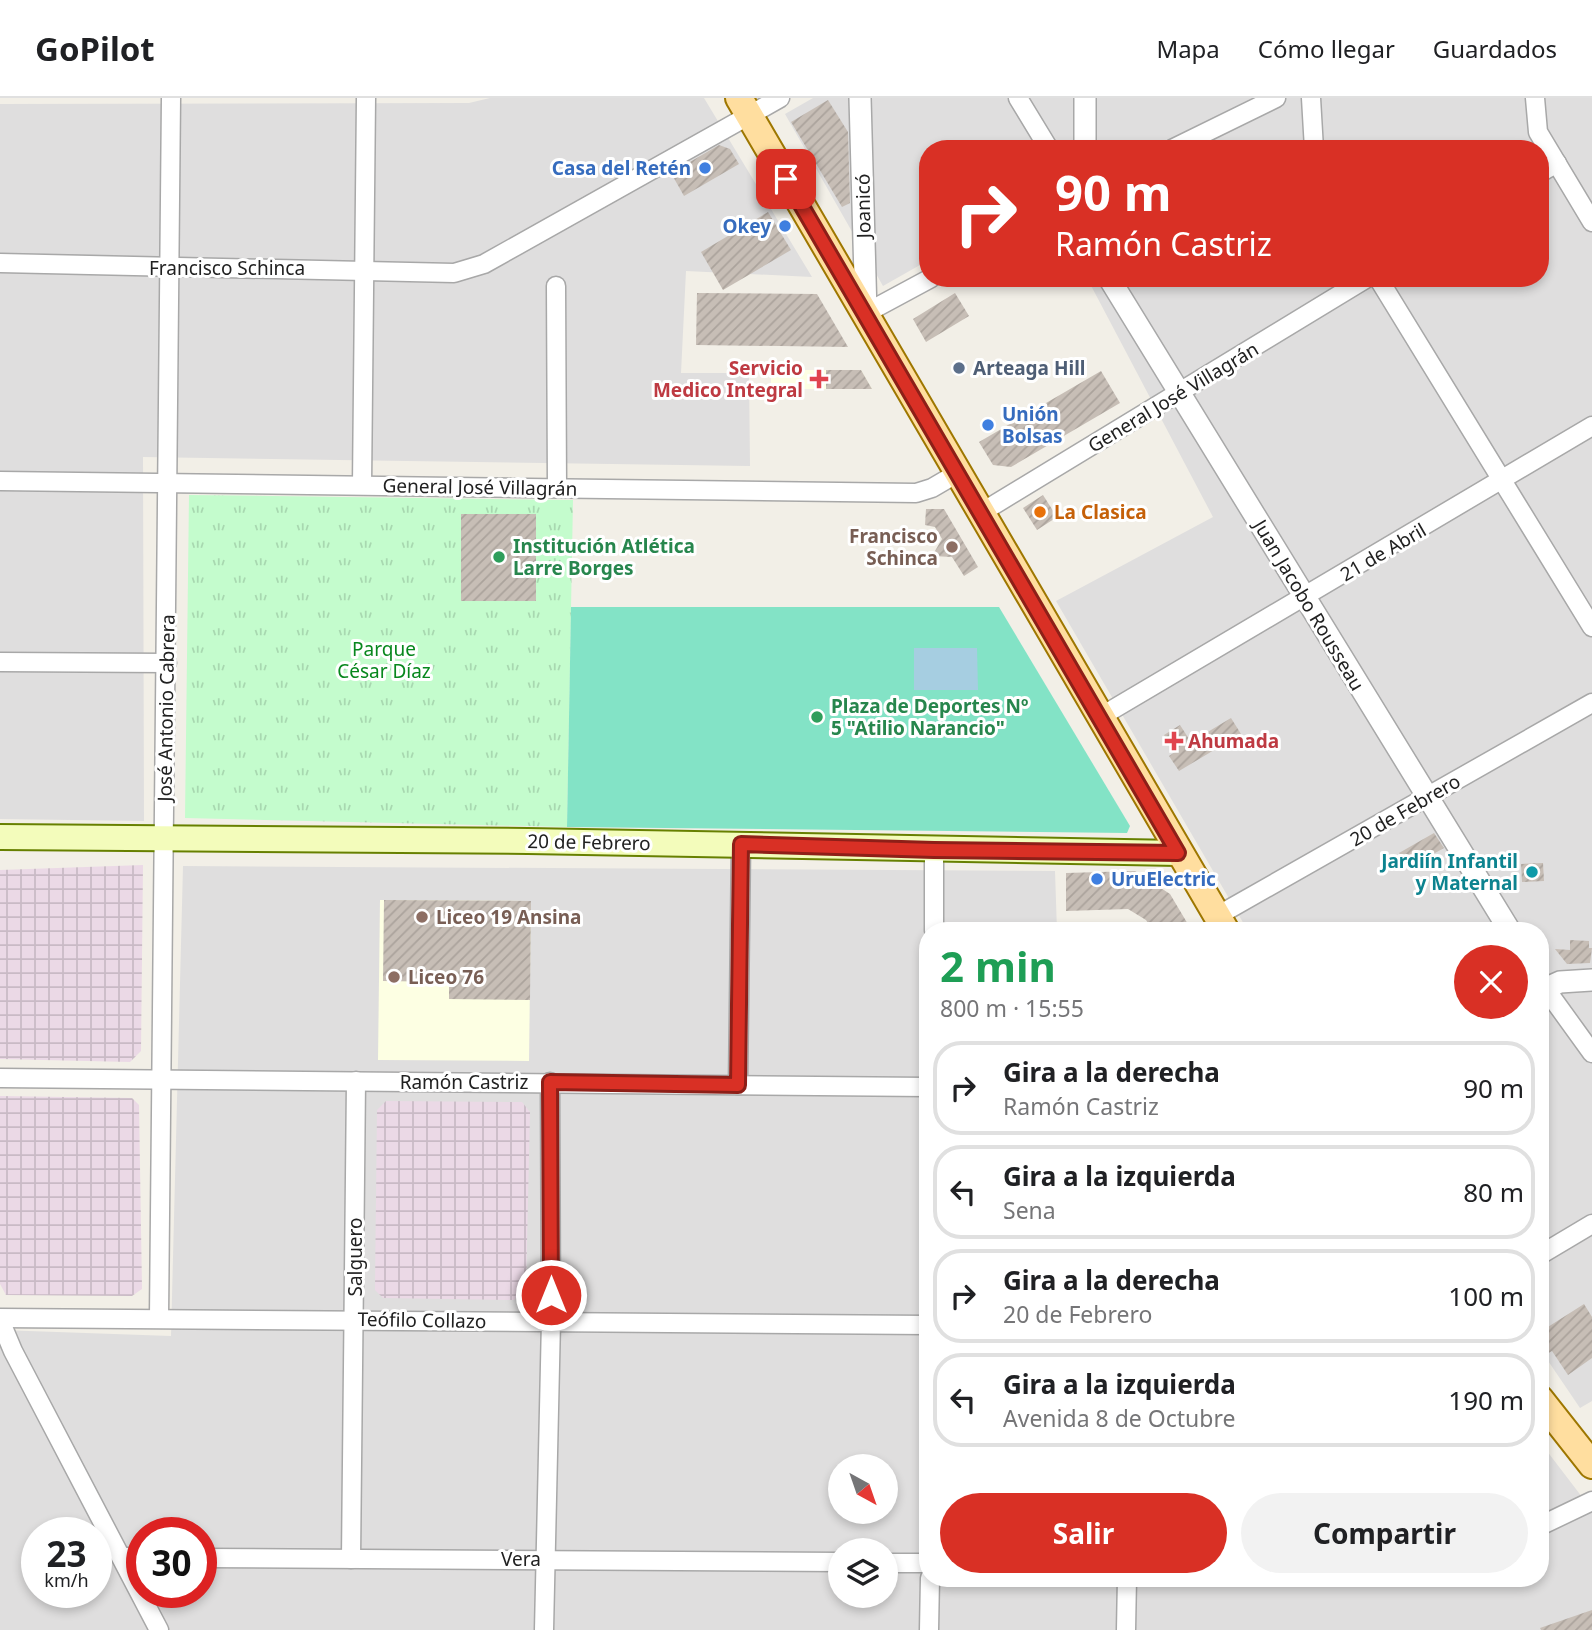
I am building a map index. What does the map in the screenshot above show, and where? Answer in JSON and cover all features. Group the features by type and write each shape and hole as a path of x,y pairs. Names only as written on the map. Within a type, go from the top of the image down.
{"main road":[{"path":"743,106 1220,922"},
{"name":"20 de Febrero","path":"0,838 741,844 1178,853"},
{"path":"1549,1410 1592,1465"}],"street":[{"name":"José Antonio Cabrera","path":"159,1317 171,98"},
{"path":"362,485 366,98"},
{"path":"743,106 780,98"},
{"name":"Joanicó","path":"860,98 866,313"},
{"path":"1018,98 1044,140"},
{"path":"1085,98 1085,140"},
{"path":"1190,140 1276,98"},
{"path":"1311,98 1313,140"},
{"path":"1535,98 1538,132 1543,140"},
{"name":"Francisco Schinca","path":"0,263 454,273 484,264 743,106"},
{"path":"1549,150 1592,222"},
{"path":"1549,168 1557,163"},
{"path":"866,313 919,284"},
{"path":"556,286 557,488"},
{"name":"Juan Jacobo Rousseau","path":"1115,287 1504,922"},
{"name":"General José Villagrán","path":"979,513 1180,394 1352,287"},
{"path":"1384,287 1592,626"},
{"name":"21 de Abril","path":"1100,718 1503,482 1592,426"},
{"name":"General José Villagrán","path":"0,481 916,493 932,488 956,474"},
{"path":"0,662 167,663"},
{"name":"20 de Febrero","path":"1224,922 1427,798 1592,702"},
{"path":"738,1085 741,844"},
{"path":"934,850 934,922"},
{"path":"1549,984 1592,980"},
{"path":"1549,995 1592,1053"},
{"name":"Ramón Castriz","path":"0,1078 919,1087"},
{"name":"Salguero","path":"351,1559 356,1081"},
{"path":"544,1630 551,1321 550,1082"},
{"path":"1549,1250 1592,1224"},
{"name":"Teófilo Collazo","path":"0,1319 159,1317 919,1325"},
{"path":"0,1319 4,1347 122,1557 159,1630"},
{"path":"1549,1522 1592,1502"},
{"name":"Vera","path":"217,1558 828,1562"},
{"path":"898,1563 919,1563"},
{"path":"929,1630 930,1587"},
{"path":"1126,1630 1127,1587"}],"shaded area":[{"path":"490,98 704,98 812,277 686,271 681,373 749,373 750,466 143,457 144,821 0,819 0,104 469,103"},
{"path":"813,98 1592,98 1592,1401 1580,1408 1549,1362 1549,922 1243,922 1056,601 1213,517 1092,287 1549,287 1549,140 919,140 919,266 883,286 785,114"},
{"name":"Servicio Medico Integral","path":"771,370 861,370 872,389 771,389"},
{"path":"143,865 141,1051 130,1062 0,1059 0,870"},
{"path":"183,866 1055,871 1057,922 919,922 919,1587 1549,1587 1549,1454 1592,1510 1592,1630 0,1630 0,1330 171,1336"},
{"path":"380,900 531,901 529,1061 378,1060"},
{"path":"0,1096 132,1098 139,1105 142,1289 132,1296 6,1295 0,1284"},
{"path":"386,1101 522,1102 530,1112 526,1288 514,1300 383,1298 375,1290 377,1110"}],"green space":[{"name":"Parque César Díaz","path":"189,495 573,500 567,827 185,818"},
{"name":"Plaza de Deportes Nº 5 \"Atilio Narancio\"","path":"571,607 999,607 1130,826 1127,833 567,827"}],"water":[{"path":"914,648 977,648 978,690 914,690"}],"building":[{"path":"828,100 848,132 850,203 842,207 791,122"},
{"name":"Casa del Retén","path":"719,145 730,149 739,164 684,196 671,173"},
{"path":"768,212 791,250 723,290 701,252"},
{"path":"697,293 817,294 848,347 696,345"},
{"path":"955,293 969,316 926,342 913,319"},
{"path":"826,370 861,370 872,389 826,389"},
{"path":"1101,371 1120,403 1011,467 993,465 979,442"},
{"name":"La Clasica","path":"1043,495 1057,517 1037,530 1023,508"},
{"name":"Francisco Schinca","path":"926,509 944,509 978,567 964,576 952,557 932,556 942,539 935,527 925,525"},
{"name":"Institución Atlética Larre Borges","path":"461,514 536,514 536,601 461,601"},
{"path":"1231,718 1241,734 1179,771 1169,756 1175,752 1164,735 1180,725 1191,742"},
{"path":"1434,833 1444,848 1408,868 1399,853"},
{"name":"Jardiín Infantil y Maternal","path":"1543,863 1544,881 1522,882 1521,864"},
{"path":"1135,871 1170,894 1187,922 1147,922 1128,909 1066,911 1066,873"},
{"path":"384,900 531,901 530,1000 449,999 449,982 383,981"},
{"path":"1570,940 1589,941 1589,948 1592,948 1590,963 1567,964 1555,949 1570,950"},
{"path":"1584,1304 1592,1317 1592,1358 1568,1375 1552,1351 1549,1353 1549,1326"},
{"path":"1592,1610 1592,1630 1540,1628"}],"place":[{"name":"Casa del Retén","path":"705,168"},
{"name":"Okey","path":"785,226"},
{"name":"Arteaga Hill","path":"959,368"},
{"name":"Servicio Medico Integral","path":"819,379"},
{"name":"Unión Bolsas","path":"988,425"},
{"name":"La Clasica","path":"1040,512"},
{"name":"Francisco Schinca","path":"952,547"},
{"name":"Institución Atlética Larre Borges","path":"499,557"},
{"name":"Plaza de Deportes Nº 5 \"Atilio Narancio\"","path":"817,717"},
{"name":"Ahumada","path":"1174,741"},
{"name":"Jardiín Infantil y Maternal","path":"1532,872"},
{"name":"UruElectric","path":"1097,879"},
{"name":"Liceo 19 Ansina","path":"422,917"},
{"name":"Liceo 76","path":"394,977"}],"route":[{"path":"551,1295 550,1082 738,1085 741,844 1178,853 786,179"}]}
